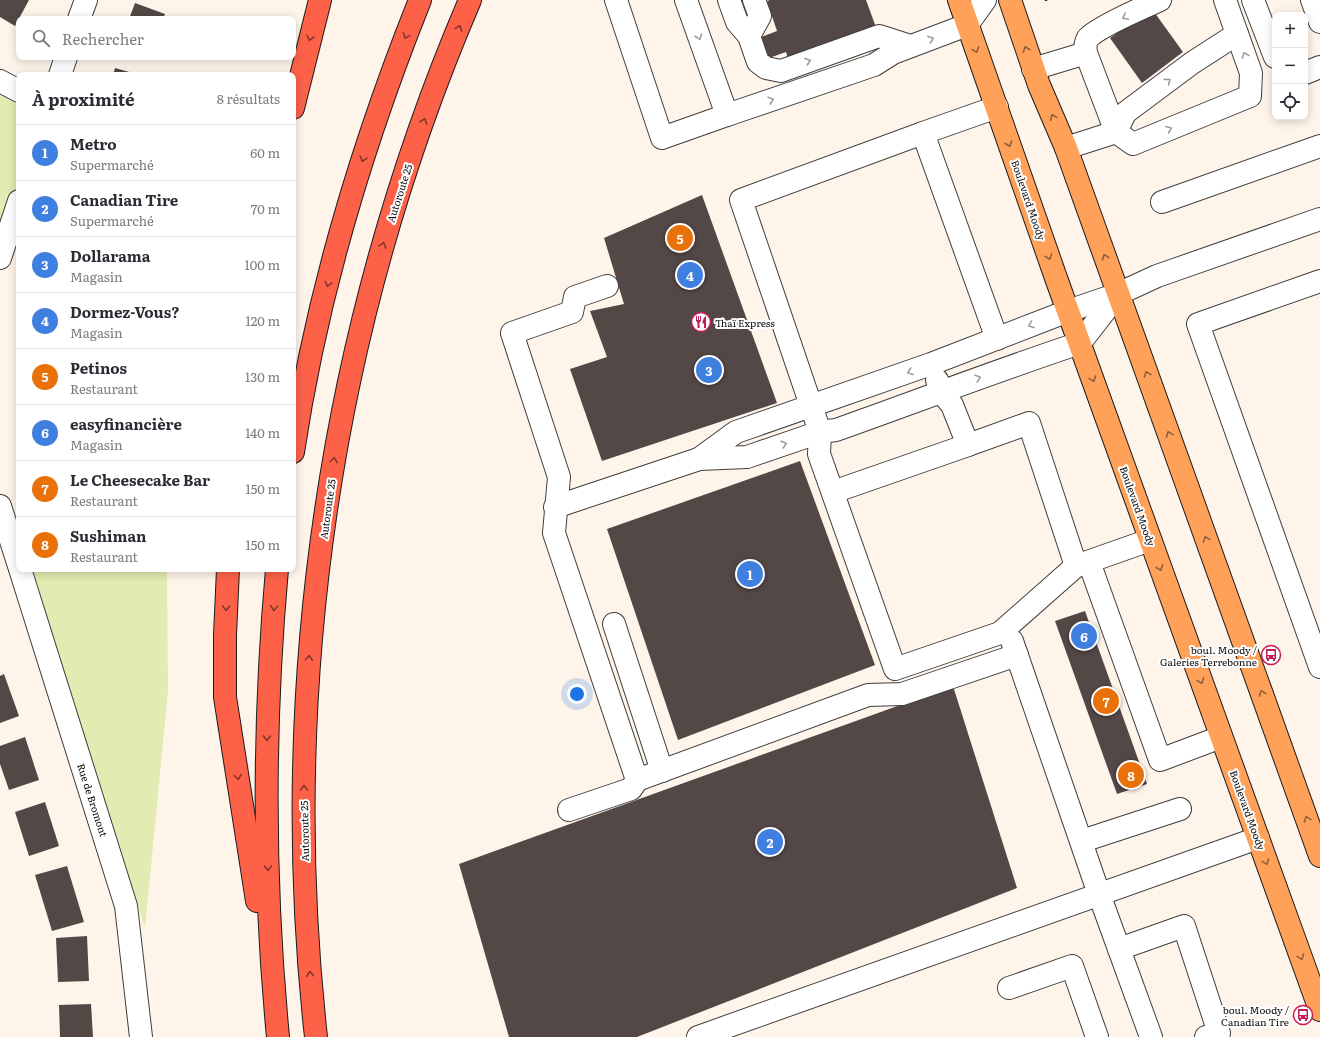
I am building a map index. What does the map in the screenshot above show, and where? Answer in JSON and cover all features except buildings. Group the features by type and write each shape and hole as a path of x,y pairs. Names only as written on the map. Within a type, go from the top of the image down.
{"highway":[{"path":"296,96 320,0"},
{"path":"296,437 313,352 340,239 379,110 420,0"},
{"name":"Autoroute 25","path":"316,1037 310,977 305,875 305,716 310,650 330,485 347,390 383,244 431,100 470,0"},
{"path":"228,572 225,635 225,697 278,1034"},
{"path":"277,572 271,643 266,787 270,918 278,1034"}],"main road":[{"name":"Boulevard Moody","path":"959,0 1068,311 1320,1010"},
{"path":"1010,0 1033,69 1066,148 1320,856"}],"street":[{"path":"80,16 86,0"},
{"path":"616,0 662,138 874,65 892,53 967,25 985,0"},
{"path":"686,0 727,115"},
{"path":"729,0 737,22 749,36 758,62 766,68 781,71 879,36 910,46"},
{"path":"749,36 760,16 754,0"},
{"path":"1160,0 1112,24 1089,38 1085,44 1086,53 1116,132 1133,144 1250,96 1251,73 1225,0"},
{"path":"1253,0 1272,50"},
{"path":"1312,0 1320,22"},
{"path":"1066,148 1116,132 1125,112 1192,63 1237,34"},
{"path":"1033,69 1086,53"},
{"path":"61,72 65,60"},
{"path":"1308,72 1320,68"},
{"path":"0,81 16,89"},
{"path":"895,669 819,454 820,432 741,200 996,107"},
{"path":"923,133 996,339"},
{"path":"1162,202 1320,146"},
{"path":"0,258 16,210"},
{"path":"699,459 736,432 931,364 1068,311 1118,294 1158,276 1320,219"},
{"path":"1320,281 1198,324 1320,667"},
{"path":"607,286 575,297 572,312 512,333 559,477 555,507 554,533 637,780"},
{"path":"555,507 699,459 747,457 820,432 836,430 942,393 963,383 1080,343 1118,294"},
{"path":"931,364 942,393 952,405 968,445"},
{"path":"833,492 1028,423 1160,760 1221,737"},
{"name":"Rue de Bromont","path":"0,506 16,558"},
{"path":"868,695 895,669 1000,633 1083,564 1150,540"},
{"name":"Rue de Bromont","path":"20,572 126,906 142,1037"},
{"path":"614,624 662,771"},
{"path":"1007,626 1099,894 1151,1037"},
{"path":"569,810 631,789 637,780 868,695 902,694 1017,654"},
{"path":"1082,841 1180,809"},
{"path":"698,1037 1258,838"},
{"path":"1119,949 1184,926 1219,1033 1206,1037"},
{"path":"1009,988 1072,966 1097,1037"}],"green space":[{"path":"0,81 16,89 16,210 0,258"},
{"path":"25,572 167,572 168,691 145,928"}],"place":[{"name":"Petinos","path":"680,238"},
{"name":"Dormez-Vous?","path":"690,275"},
{"name":"Thaï Express","path":"701,322"},
{"name":"Dollarama","path":"709,370"},
{"name":"Metro","path":"750,574"},
{"name":"easyfinancière","path":"1084,636"},
{"name":"boul. Moody / Galeries Terrebonne","path":"1271,655"},
{"name":"Le Cheesecake Bar","path":"1106,701"},
{"name":"Sushiman","path":"1131,775"},
{"name":"Canadian Tire","path":"770,842"},
{"name":"boul. Moody / Canadian Tire","path":"1303,1015"}]}
